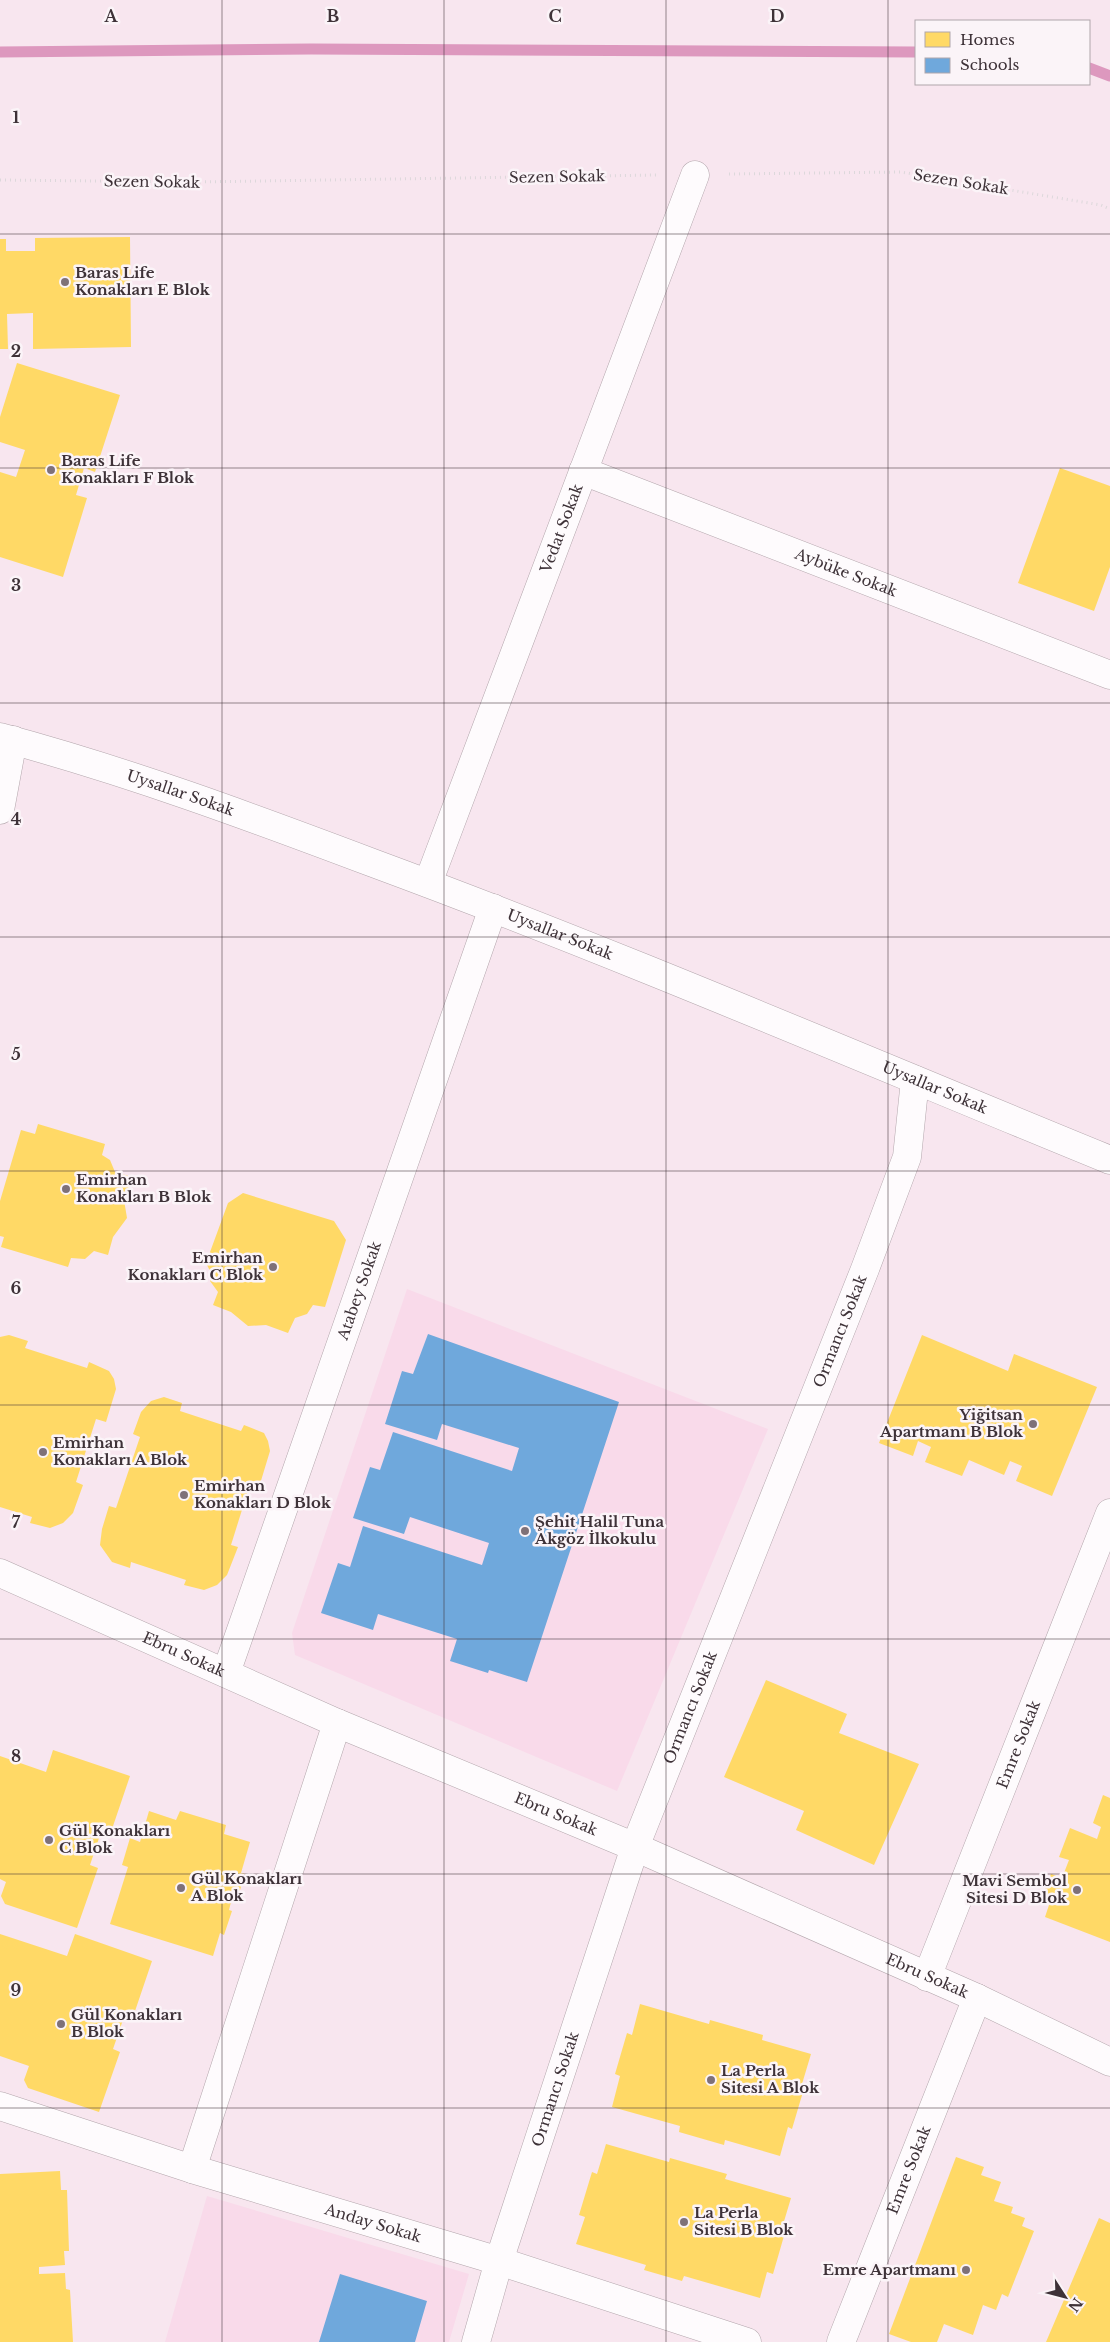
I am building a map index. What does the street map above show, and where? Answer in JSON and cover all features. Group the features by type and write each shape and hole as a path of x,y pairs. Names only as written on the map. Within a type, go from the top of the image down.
{"street":[{"name":"Vedat Sokak","path":"428,883 695,174"},
{"name":"Aybüke Sokak","path":"583,471 1110,675"},
{"name":"Uysallar Sokak","path":"6,738 129,776 303,836 428,883 740,1005 915,1080 1110,1160"},
{"path":"0,810 6,738"},
{"name":"Atabey Sokak","path":"226,1673 493,908"},
{"name":"Ormancı Sokak","path":"476,2342 499,2261 635,1847 858,1287 907,1157 915,1080"},
{"name":"Emre Sokak","path":"927,1977 1110,1513"},
{"name":"Ebru Sokak","path":"0,1573 337,1723 635,1847 977,1998 1110,2062"},
{"path":"192,2169 337,1723"},
{"name":"Emre Sokak","path":"841,2342 977,1998"},
{"name":"Anday Sokak","path":"0,2106 192,2169 499,2261 747,2342"}],"path":[{"name":"Sezen Sokak","path":"0,180 195,182 901,172 1110,208"}],"shaded area":[{"name":"Şehit Halil Tuna Akgöz İlkokulu","path":"407,1289 768,1429 617,1791 295,1655 292,1633"},
{"path":"207,2196 469,2274 449,2342 165,2342"}],"building: Homes":[{"name":"Baras Life Konakları E Blok","path":"130,237 131,347 33,349 33,313 7,314 8,349 0,349 0,239 6,239 6,251 35,251 35,238"},
{"name":"Baras Life Konakları F Blok","path":"17,363 120,395 95,472 84,468 76,495 87,498 63,577 0,557 0,472 16,477 25,450 0,442 0,417"},
{"path":"1060,468 1110,486 1110,567 1094,611 1018,583"},
{"name":"Emirhan Konakları B Blok","path":"38,1124 105,1144 102,1155 110,1160 115,1172 132,1177 124,1200 127,1218 113,1237 108,1255 94,1251 85,1259 71,1258 68,1267 1,1247 4,1237 0,1236 0,1201 21,1130 35,1134"},
{"name":"Emirhan Konakları C Blok","path":"243,1193 334,1221 346,1240 325,1307 313,1305 307,1314 295,1318 288,1333 266,1325 248,1326 231,1312 213,1305 218,1292 210,1281 210,1271 206,1263 228,1203"},
{"name":"Emirhan Konakları A Blok","path":"9,1335 28,1341 25,1348 87,1368 89,1362 109,1371 114,1379 116,1389 106,1422 96,1419 76,1482 83,1485 73,1513 63,1523 50,1528 30,1523 32,1517 0,1507 0,1337"},
{"path":"922,1335 1008,1371 1014,1354 1097,1387 1052,1496 1016,1481 1022,1466 1010,1461 1004,1475 969,1460 962,1476 925,1462 931,1447 918,1441 913,1456 879,1443"},
{"name":"Emirhan Konakları D Blok","path":"164,1397 182,1403 180,1411 241,1431 244,1425 264,1433 268,1441 270,1451 260,1484 251,1481 231,1545 238,1547 227,1575 217,1585 204,1590 184,1585 186,1580 131,1562 130,1568 112,1562 100,1545 102,1529 109,1506 116,1508 140,1437 133,1434 141,1412 151,1401"},
{"path":"766,1680 847,1714 839,1733 919,1764 874,1865 796,1830 804,1811 724,1777"},
{"name":"Gül Konakları C Blok","path":"53,1750 130,1776 111,1832 102,1829 90,1865 98,1868 77,1928 5,1904 1,1896 6,1882 0,1879 0,1756 46,1772"},
{"name":"Mavi Sembol Sitesi D Blok","path":"1103,1795 1110,1798 1110,1942 1045,1917 1049,1905 1040,1902 1051,1874 1062,1878 1069,1860 1059,1857 1070,1828 1097,1839 1101,1827 1093,1823"},
{"name":"Gül Konakları A Blok","path":"149,1811 176,1820 180,1811 226,1825 224,1834 250,1842 241,1873 245,1874 236,1903 231,1902 229,1910 232,1911 224,1935 220,1933 213,1956 110,1924 128,1867 122,1865 130,1838 140,1842"},
{"name":"Gül Konakları B Blok","path":"0,1934 67,1956 75,1934 152,1961 133,2017 125,2014 113,2049 120,2052 99,2112 28,2088 24,2080 29,2066 0,2056"},
{"name":"La Perla Sitesi A Blok","path":"640,2004 709,2024 710,2020 763,2035 762,2040 811,2054 802,2084 805,2085 792,2129 788,2127 780,2156 725,2140 724,2145 679,2132 680,2126 612,2107 620,2076 615,2074 627,2033 632,2035"},
{"name":"La Perla Sitesi B Blok","path":"606,2144 669,2162 670,2158 727,2174 725,2179 791,2198 782,2228 786,2229 773,2274 767,2272 760,2298 684,2276 682,2281 644,2270 646,2265 576,2244 585,2217 579,2215 592,2172 597,2174"},
{"name":"Emre Apartmanı","path":"956,2157 984,2167 981,2175 1001,2182 994,2201 1013,2207 1011,2213 1025,2218 1022,2226 1034,2231 1008,2297 1002,2294 996,2310 983,2305 973,2335 944,2324 937,2342 911,2342 889,2334"},
{"path":"60,2171 61,2190 67,2190 69,2251 64,2251 65,2265 39,2267 39,2274 65,2273 66,2289 70,2290 73,2342 0,2342 0,2174"},
{"path":"1099,2218 1110,2223 1110,2342 1046,2342"}],"building: Schools":[{"path":"428,1334 619,1402 527,1682 489,1670 488,1673 450,1661 457,1639 378,1614 373,1630 321,1613 338,1563 350,1567 363,1526 482,1565 489,1543 410,1517 404,1534 353,1518 370,1467 380,1470 393,1432 512,1471 519,1448 442,1424 437,1440 385,1424 402,1371 413,1374"},
{"path":"340,2274 427,2301 415,2342 319,2342"}],"waterway":[{"path":"0,52 311,49 915,52"},
{"path":"1090,68 1110,76"}],"place":[{"name":"Baras Life Konakları E Blok","path":"65,282"},
{"name":"Baras Life Konakları F Blok","path":"51,470"},
{"name":"Emirhan Konakları B Blok","path":"66,1189"},
{"name":"Emirhan Konakları C Blok","path":"273,1267"},
{"name":"Yiğitsan Apartmanı B Blok","path":"1033,1424"},
{"name":"Emirhan Konakları A Blok","path":"43,1452"},
{"name":"Emirhan Konakları D Blok","path":"184,1495"},
{"name":"Şehit Halil Tuna Akgöz İlkokulu","path":"525,1531"},
{"name":"Gül Konakları C Blok","path":"49,1840"},
{"name":"Gül Konakları A Blok","path":"181,1888"},
{"name":"Mavi Sembol Sitesi D Blok","path":"1077,1890"},
{"name":"Gül Konakları B Blok","path":"61,2024"},
{"name":"La Perla Sitesi A Blok","path":"711,2080"},
{"name":"La Perla Sitesi B Blok","path":"684,2222"},
{"name":"Emre Apartmanı","path":"966,2270"}]}
